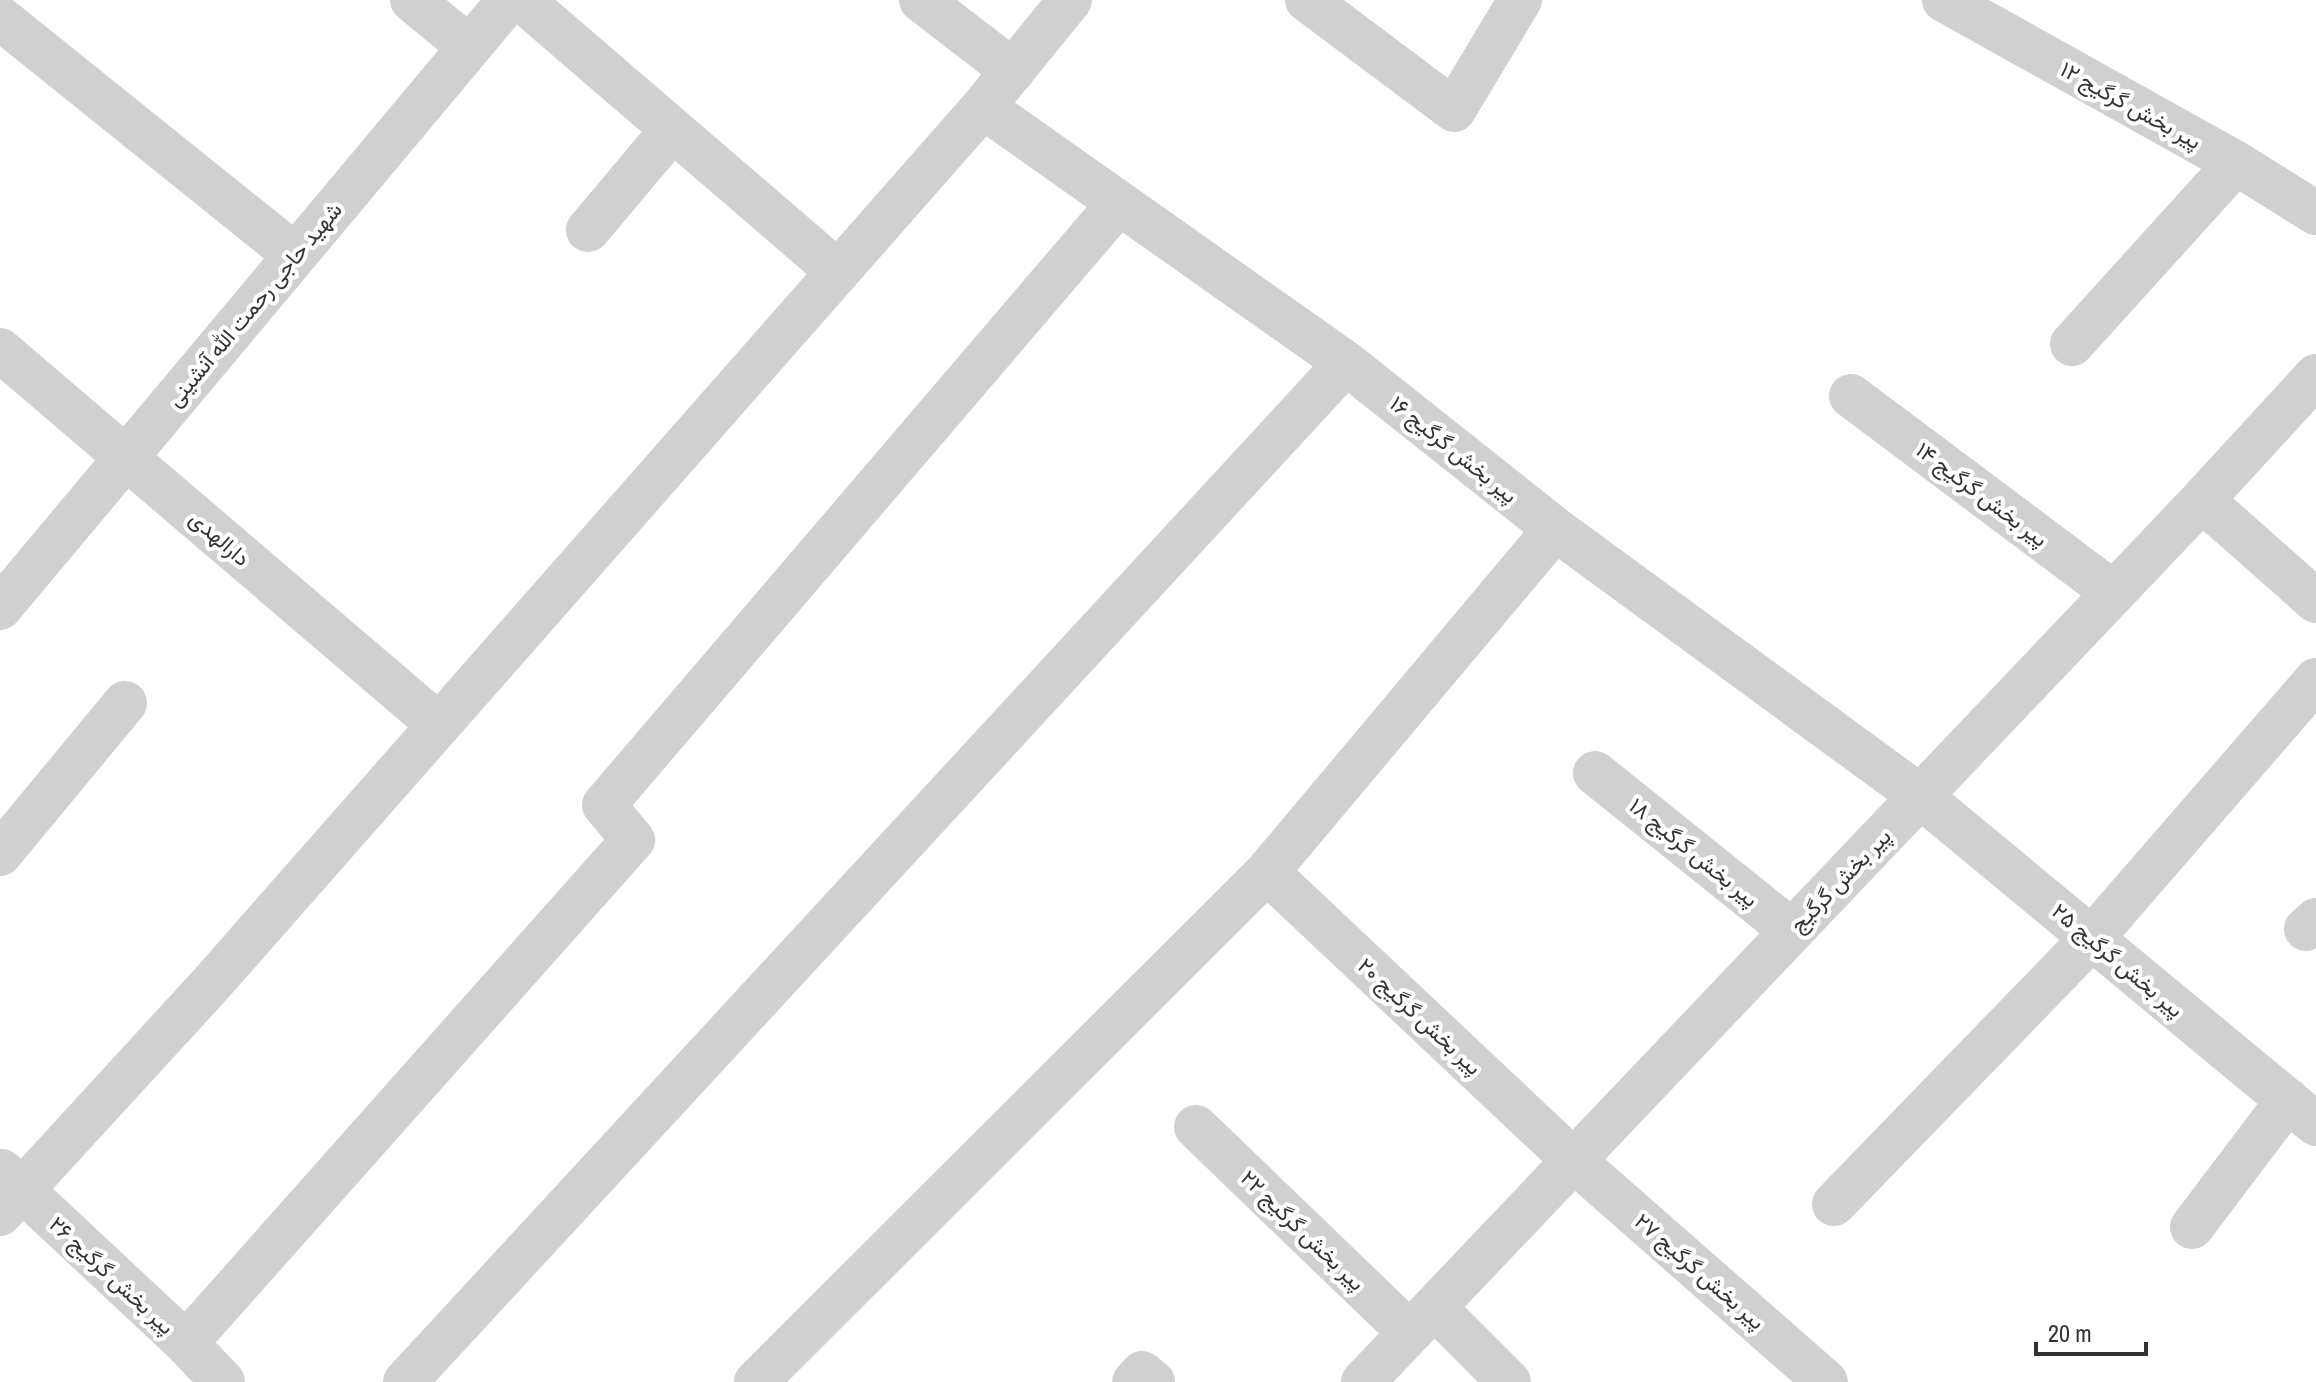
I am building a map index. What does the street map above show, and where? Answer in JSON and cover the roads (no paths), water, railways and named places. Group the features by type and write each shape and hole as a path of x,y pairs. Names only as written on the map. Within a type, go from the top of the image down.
{"street":[{"path":"412,0 469,47"},
{"name":"شهید حاجی رحمت الله آنشینی","path":"0,608 509,0"},
{"path":"522,0 838,272"},
{"path":"921,0 1013,71"},
{"path":"7,1191 211,984 983,107 1070,0"},
{"path":"1307,0 1454,110 1520,0"},
{"name":"پیر بخش گرگیج ۱۲","path":"1944,0 2236,163 2316,213"},
{"path":"0,18 295,255"},
{"name":"پیر بخش گرگیج ۱۶","path":"983,107 1346,363 1555,529 1920,796"},
{"path":"588,230 672,130"},
{"path":"2072,344 2236,163"},
{"path":"206,1370 633,840 604,805 1119,203"},
{"name":"دارالهدی","path":"0,350 439,725"},
{"path":"405,1382 1346,363"},
{"name":"پیر بخش گرگیج","path":"1363,1382 2114,593 2316,376"},
{"name":"پیر بخش گرگیج ۱۴","path":"1851,396 2114,593"},
{"path":"2202,500 2316,601"},
{"path":"756,1382 1267,872 1555,529"},
{"path":"1834,1204 2092,938 2316,680"},
{"path":"0,854 125,703"},
{"name":"پیر بخش گرگیج ۱۸","path":"1595,773 1792,931"},
{"name":"پیر بخش گرگیج ۲۵","path":"1920,796 2302,1112"},
{"name":"پیر بخش گرگیج ۲۰","path":"1267,872 1573,1160"},
{"path":"2192,1227 2302,1112"},
{"name":"پیر بخش گرگیج ۲۲","path":"1196,1127 1422,1320 1509,1382"},
{"name":"پیر بخش گرگیج ۲۷","path":"1573,1160 1826,1382"},
{"name":"پیر بخش گرگیج ۲۶","path":"7,1191 206,1370"}]}
